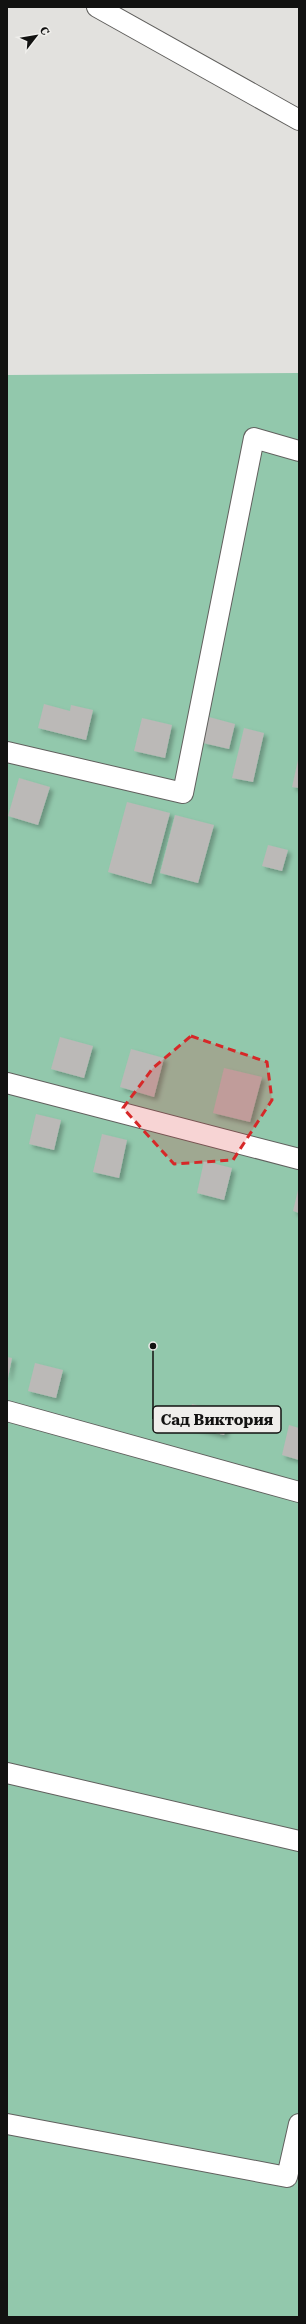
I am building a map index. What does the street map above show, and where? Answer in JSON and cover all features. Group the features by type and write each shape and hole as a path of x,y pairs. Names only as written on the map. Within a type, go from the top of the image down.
{"lane":[{"path":"97,7 299,120"},
{"path":"7,752 184,793 254,438 299,451"},
{"path":"7,1083 299,1159"},
{"path":"7,1411 299,1492"},
{"path":"7,1773 299,1841"},
{"path":"7,2124 293,2178 299,2124"}],"highlighted area":[{"path":"191,1036 267,1062 272,1100 233,1160 174,1164 123,1108 153,1068"}],"green space":[{"path":"299,373 299,2317 7,2317 7,375"}],"building":[{"path":"44,704 70,711 71,705 93,710 86,740 38,728"},
{"path":"209,717 235,724 229,749 203,743"},
{"path":"142,718 172,725 165,758 134,751"},
{"path":"244,728 264,733 253,782 232,778"},
{"path":"299,760 299,788 292,787"},
{"path":"19,778 50,787 38,825 8,816"},
{"path":"127,802 170,813 151,884 108,872"},
{"path":"175,815 214,825 198,883 160,873"},
{"path":"268,845 288,850 282,871 262,866"},
{"path":"60,1037 93,1046 84,1078 51,1069"},
{"path":"131,1049 164,1058 154,1097 120,1087"},
{"path":"224,1068 262,1077 250,1122 213,1113"},
{"path":"36,1114 61,1120 54,1150 29,1144"},
{"path":"102,1134 127,1140 119,1178 93,1172"},
{"path":"204,1161 232,1168 224,1200 197,1193"},
{"path":"299,1190 299,1213 293,1211"},
{"path":"7,1357 12,1358 8,1378 7,1378"},
{"path":"35,1363 63,1370 56,1398 28,1391"},
{"path":"192,1404 230,1413 224,1435 187,1426"},
{"path":"289,1425 299,1428 299,1460 282,1455"}],"place":[{"name":"Сад Виктория","path":"153,1346"}]}
